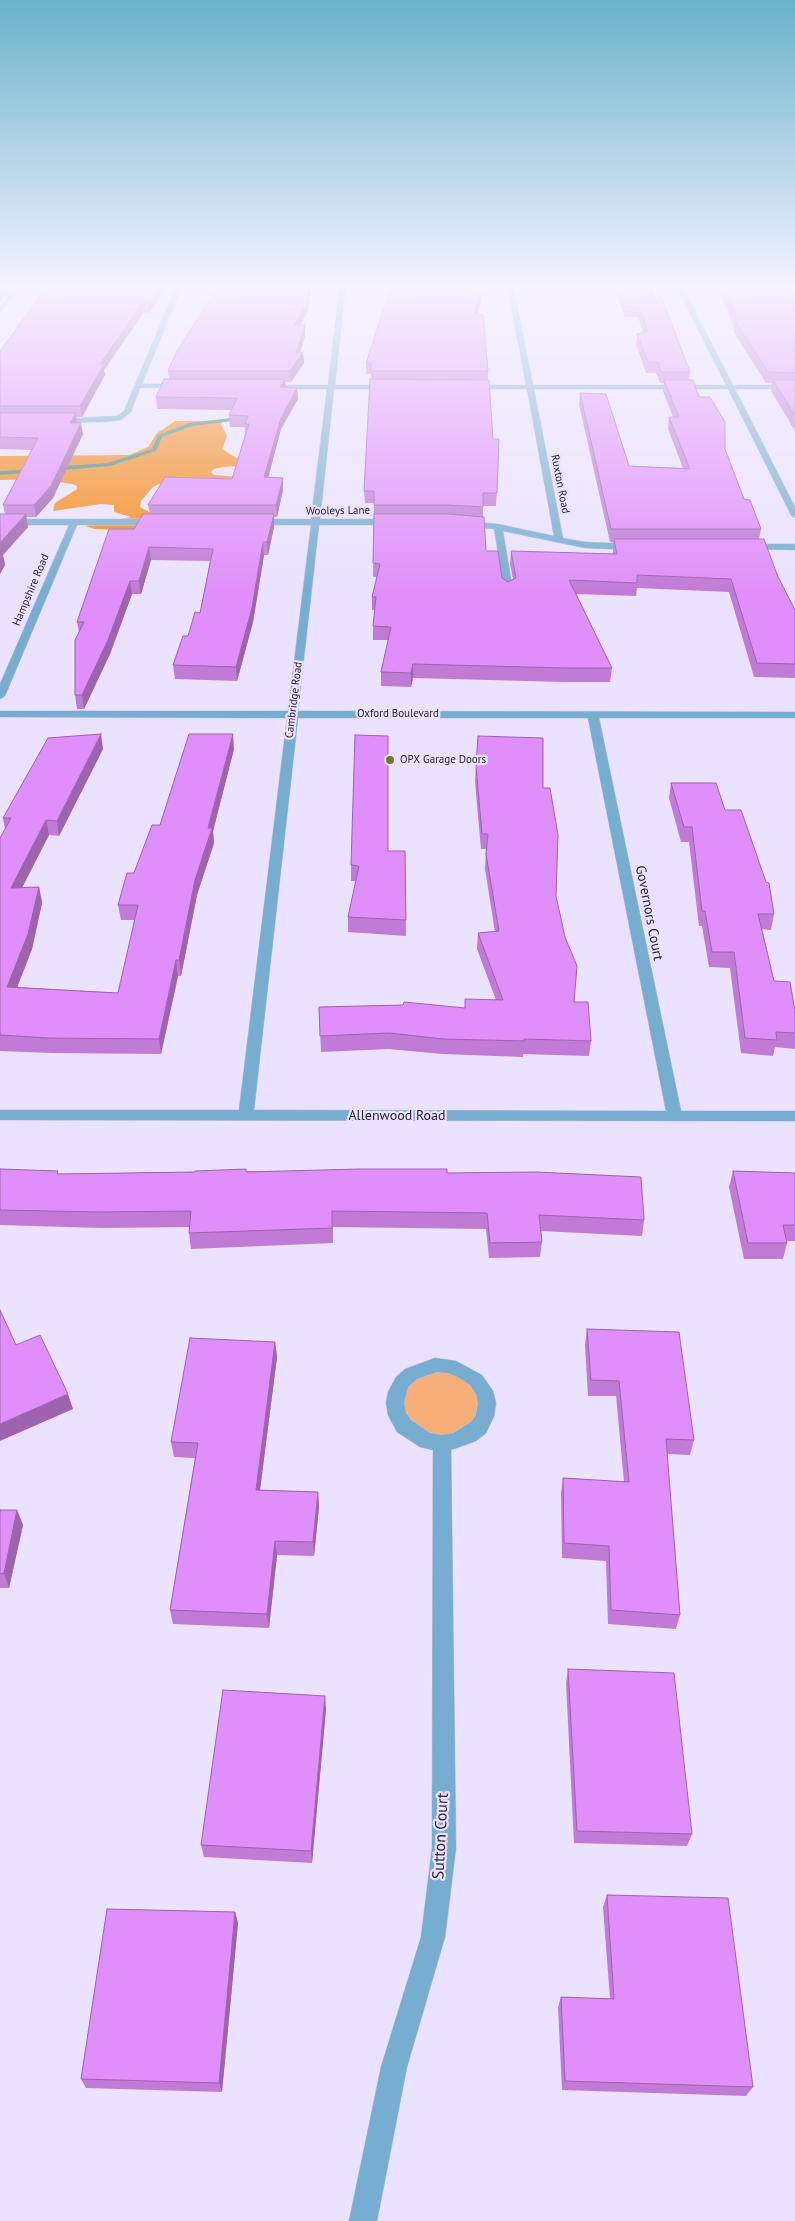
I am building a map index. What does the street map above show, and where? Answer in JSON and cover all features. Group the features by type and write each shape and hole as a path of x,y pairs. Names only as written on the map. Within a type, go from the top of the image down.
{"street":[{"path":"46,421 91,421 118,418 127,412 137,388"},
{"name":"Cambridge Road","path":"246,1115 330,388"},
{"name":"Ruxton Road","path":"530,388 559,540"},
{"path":"730,388 795,515"},
{"path":"0,522 170,522"},
{"name":"Hampshire Road","path":"0,696 74,522"},
{"name":"Wooleys Lane","path":"247,522 403,522"},
{"path":"456,523 498,527 604,547 642,547"},
{"path":"498,527 508,591"},
{"path":"738,547 795,547"},
{"name":"Oxford Boulevard","path":"0,714 795,715"},
{"name":"Governors Court","path":"593,715 675,1116"},
{"name":"Allenwood Road","path":"0,1114 795,1116"},
{"path":"435,1365 450,1366 476,1380 484,1391 487,1403 485,1416 469,1435 456,1441 442,1442 427,1441 409,1430 397,1415 395,1404 397,1392 402,1382 412,1374 435,1365"},
{"name":"Sutton Court","path":"363,2221 394,2067 433,1937 444,1848 442,1442"}],"shaded area":[{"path":"175,421 223,421 221,424 227,436 222,449 240,460 239,466 223,467 214,469 211,472 214,475 238,477 242,481 169,482 159,484 153,487 141,501 140,507 149,512 182,521 206,533 94,529 86,526 131,517 114,512 114,505 101,504 53,511 55,503 77,489 77,486 72,484 41,479 0,480 0,456 129,455 148,447 157,433"},
{"path":"423,1369 464,1372 487,1403 456,1441 414,1434 397,1392"}],"building":[{"path":"0,388 90,388 80,406 0,406"},
{"path":"160,388 297,388 281,418 264,477 283,478 276,505 148,505 165,477 232,479 249,424 245,424 248,416 229,415 237,398 156,397"},
{"path":"370,388 490,388 493,439 499,439 497,493 483,493 483,507 374,505 374,491 364,491"},
{"path":"667,388 696,388 699,397 710,397 725,422 725,449 744,499 750,500 761,529 611,529 580,393 606,394 629,466 690,469 669,417 679,417"},
{"path":"778,388 795,388 795,416"},
{"path":"0,413 76,413 70,423 81,423 51,486 34,505 3,505 38,438 0,437"},
{"path":"0,514 26,514 0,543"},
{"path":"143,514 274,514 267,542 263,542 252,608 236,667 173,665 183,636 188,636 195,612 200,613 213,549 149,547 139,581 130,581 108,640 82,695 75,695 75,640 84,622 77,622 109,529 134,529"},
{"path":"374,514 448,514 484,517 486,551 498,551 502,578 508,582 516,578 511,551 617,554 614,539 764,539 778,577 795,610 795,664 757,663 731,579 637,575 637,583 569,580 612,668 413,664 411,673 381,672 391,627 373,626 376,597 372,597 380,564 373,563"},
{"path":"101,734 57,821 46,820 11,888 39,887 28,934 7,987 118,993 138,905 118,905 127,873 134,873 152,825 160,825 189,734 233,734 208,828 212,828 195,880 179,960 176,960 159,1039 48,1038 0,1035 0,838 11,818 3,818 48,738"},
{"path":"355,735 388,736 388,851 405,851 406,920 348,917 359,866 351,865"},
{"path":"478,736 543,738 543,788 550,788 558,835 556,896 565,937 577,966 574,1002 588,1002 591,1041 443,1039 389,1033 320,1036 319,1007 403,1005 404,1002 465,1008 465,999 503,1000 478,933 499,931 486,854 488,834 482,834 476,767"},
{"path":"671,783 716,783 725,810 741,810 766,882 769,883 774,914 758,914 774,981 790,982 795,1011 795,1033 776,1032 777,1040 745,1038 734,952 712,952 705,911 702,911 692,827 684,827"},
{"path":"0,1169 58,1171 57,1174 194,1172 246,1169 246,1172 447,1169 447,1173 536,1172 641,1177 644,1220 539,1215 542,1242 490,1243 487,1213 332,1211 332,1228 189,1233 191,1211 0,1210"},
{"path":"733,1171 795,1173 795,1225 783,1225 787,1243 748,1243"},
{"path":"0,1310 16,1345 40,1335 68,1394 0,1424"},
{"path":"587,1329 679,1332 694,1440 666,1439 680,1615 611,1610 609,1546 564,1543 563,1478 629,1482 619,1381 591,1380"},
{"path":"190,1338 275,1342 256,1490 318,1492 313,1542 275,1541 267,1614 170,1610 198,1443 171,1442"},
{"path":"0,1510 17,1510 4,1573 0,1574"},
{"path":"568,1669 674,1673 692,1834 577,1831"},
{"path":"223,1690 325,1696 311,1851 201,1845"},
{"path":"607,1895 728,1898 753,2087 565,2081 561,1997 614,1999"},
{"path":"107,1909 235,1912 219,2083 81,2079"}],"waterway":[{"path":"52,469 108,465 154,450 160,436 191,424 239,419"},
{"path":"0,473 36,470"}],"place":[{"name":"OPX Garage Doors","path":"390,760"}]}
